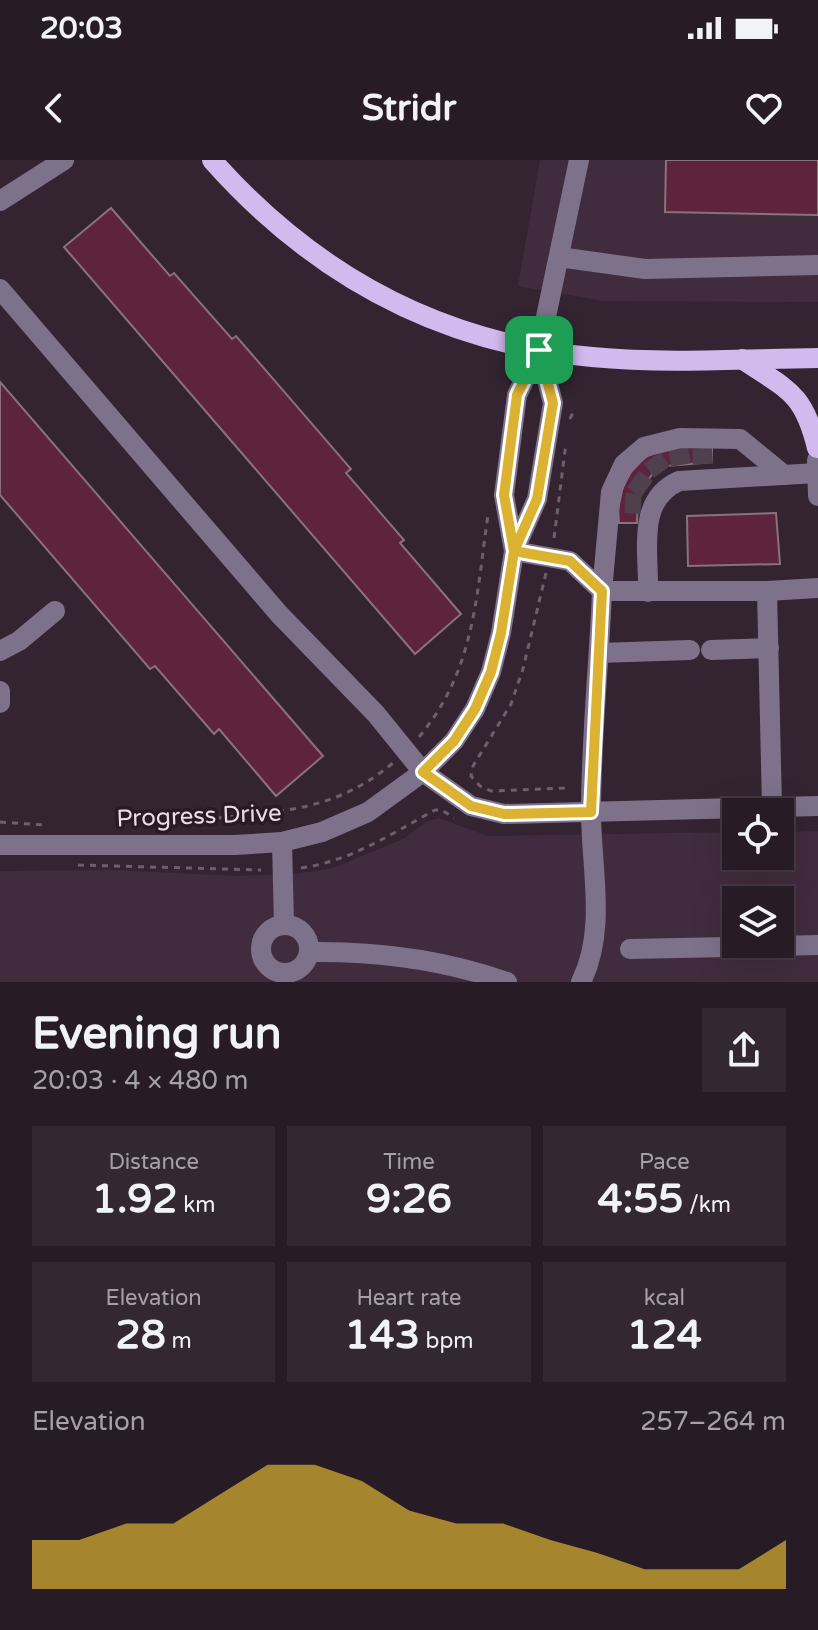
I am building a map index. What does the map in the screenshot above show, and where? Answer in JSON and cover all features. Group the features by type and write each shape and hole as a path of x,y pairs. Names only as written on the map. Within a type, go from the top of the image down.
{"main road":[{"path":"212,160 241,192 285,232 332,268 386,299 489,339 539,350 612,358 818,358"},
{"path":"742,359 800,401 809,415 817,446"}],"street":[{"path":"0,201 64,160"},
{"path":"539,350 579,160"},
{"path":"559,257 645,269 818,265"},
{"path":"0,289 269,602 376,714 423,772 471,806 504,814 722,808"},
{"name":"Progress Drive","path":"514,551 504,495 517,395 539,350"},
{"name":"Progress Drive","path":"0,845 235,845 282,842 322,832 368,812 423,772 461,730 475,709 491,672 501,633 514,551 537,499 553,403 539,350"},
{"path":"581,982 594,945 596,909 591,812 602,591 662,474 740,439 784,475"},
{"path":"817,446 818,496"},
{"path":"662,474 817,473"},
{"path":"648,592 662,474"},
{"path":"514,551 570,561 602,591 818,588"},
{"path":"767,591 772,798"},
{"path":"0,651 19,641 55,611"},
{"path":"711,650 769,648"},
{"path":"599,653 690,650"},
{"path":"0,691 0,703"},
{"path":"794,807 818,806"},
{"path":"282,842 284,925"},
{"path":"284,925 299,930 305,936 309,952 306,961 293,972 276,972 261,953 263,938 275,927 284,925"},
{"path":"630,949 818,945"},
{"path":"309,952 420,958 507,982"}],"path":[{"path":"569,421 575,408"},
{"path":"567,436 555,535 523,669 511,704 473,766 471,776 480,786 491,791 568,788"},
{"path":"159,828 202,819 277,814 313,806 346,793 383,772 406,752 436,716 465,658 475,616 488,514"},
{"path":"298,868 322,865 381,842 435,810 442,810 462,822"},
{"path":"0,822 47,826"},
{"path":"71,864 261,870"}],"shaded area":[{"path":"540,160 818,160 818,302 603,301 518,286"},
{"path":"439,818 488,836 722,832 722,870 794,870 794,832 818,831 818,982 0,982 0,871 113,870 237,876 295,874 333,868 405,838 426,822"}],"building":[{"path":"666,160 818,160 818,215 665,212"},
{"path":"111,208 170,276 174,273 232,339 236,336 351,469 346,473 404,540 400,543 461,614 415,654 64,247"},
{"path":"0,382 323,756 276,796 219,729 214,734 155,666 150,669 0,495"},
{"path":"712,444 712,462 667,466 655,471 638,493 637,523 619,523 618,509 623,486 645,457 671,446"},
{"path":"776,513 780,564 688,566 687,516"}],"tunnel":[{"path":"678,448 681,465"},
{"path":"702,448 703,464"},
{"path":"652,458 662,472"},
{"path":"633,479 647,489"},
{"path":"625,503 641,504"}],"route":[{"path":"539,350 517,395 504,495 514,551 501,633 491,672 475,709 454,741 423,772 471,806 504,814 591,812 602,591 570,561 514,551 537,499 553,403 539,350"}]}
